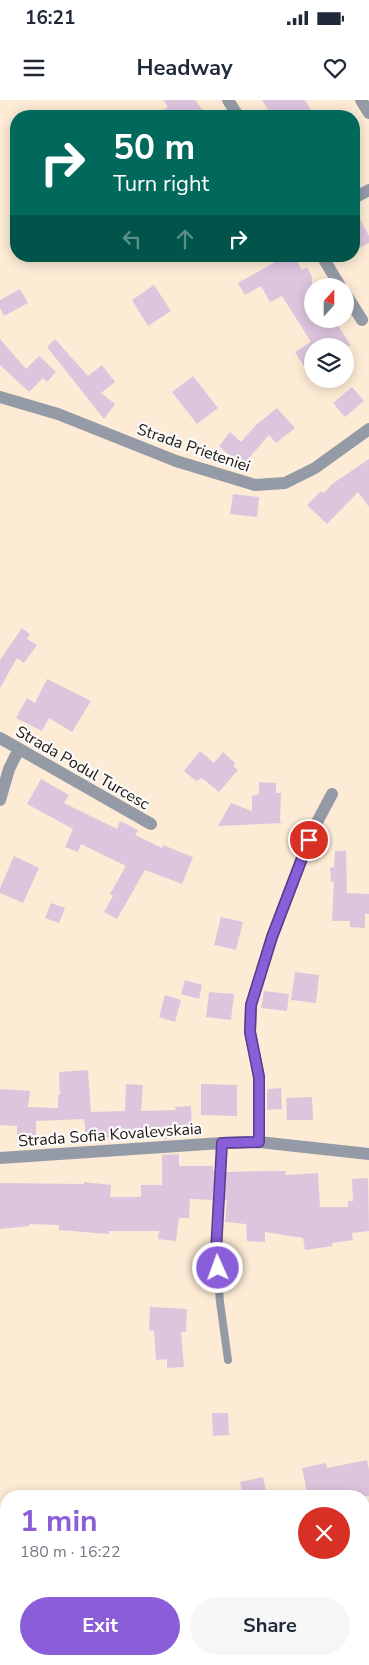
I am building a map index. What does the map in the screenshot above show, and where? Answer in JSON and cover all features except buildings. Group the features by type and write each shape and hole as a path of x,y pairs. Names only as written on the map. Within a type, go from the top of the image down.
{"street":[{"path":"361,100 369,113"},
{"path":"326,262 335,278"},
{"path":"354,308 362,320"},
{"name":"Strada Prieteniei","path":"0,397 58,414 176,461 255,485 285,483 315,468 369,429"},
{"name":"Strada Podul Turcesc","path":"0,738 151,824"},
{"path":"0,800 9,769 19,749"},
{"path":"259,1142 259,1077 250,1032 251,1005 272,937 299,866 315,826 332,794"},
{"name":"Strada Sofia Kovalevskaia","path":"0,1158 259,1142 369,1154"}],"lane":[{"name":"Strada Sofia Kovalevskaia","path":"222,1143 216,1251 220,1302 228,1360"}],"route":[{"path":"218,1268 216,1251 222,1143 259,1142 259,1077 250,1032 251,1005 272,937 309,840"}]}
